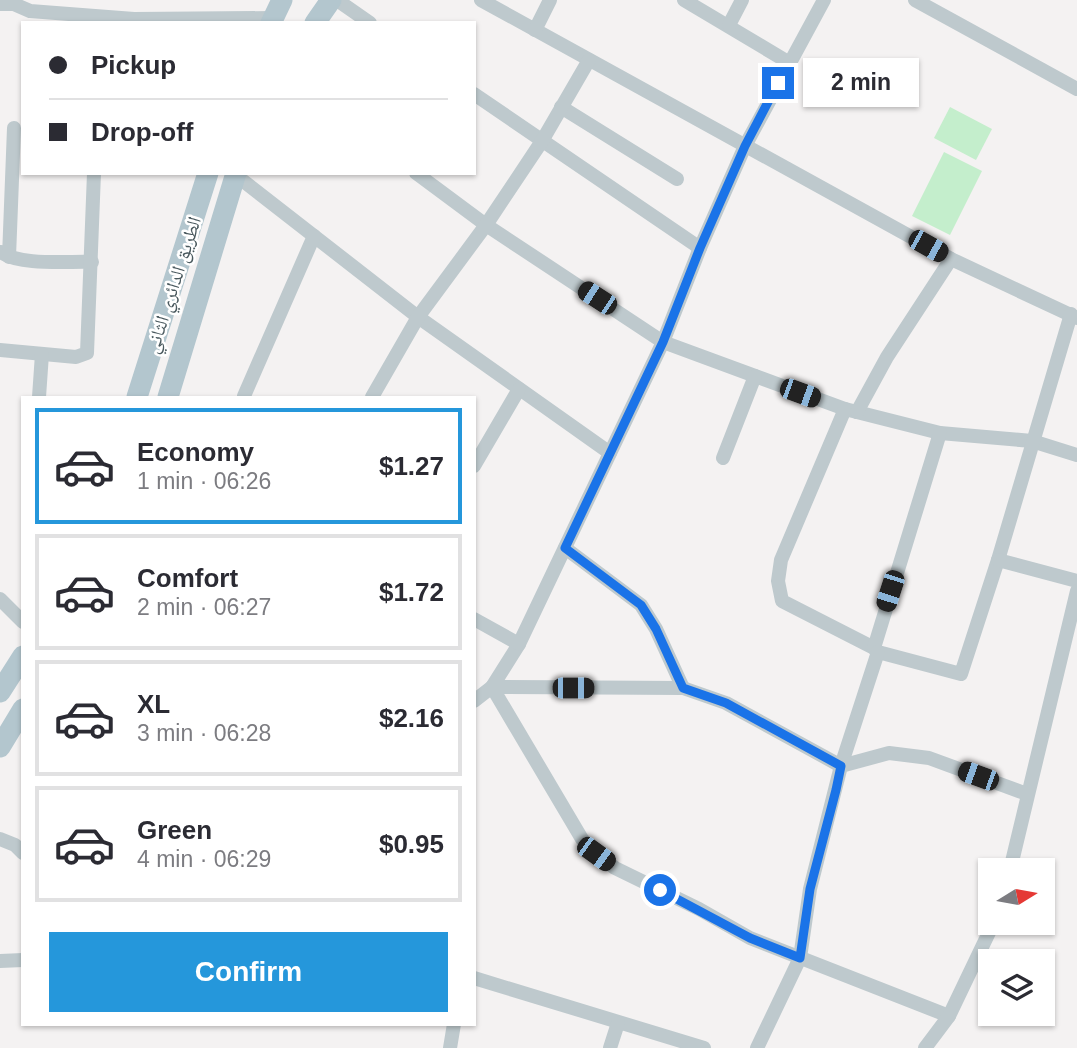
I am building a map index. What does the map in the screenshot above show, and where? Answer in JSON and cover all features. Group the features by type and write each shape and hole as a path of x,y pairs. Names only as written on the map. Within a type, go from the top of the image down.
{"main road":[{"path":"316,21 331,0"},
{"name":"الطريق الدائري الثاني","path":"137,396 207,175"},
{"name":"الطريق الدائري الثاني","path":"168,396 235,175"},
{"path":"0,692 21,659"},
{"path":"0,747 21,717"}],"street":[{"path":"94,0 94,20"},
{"path":"337,0 367,21"},
{"path":"481,0 951,259 1074,316 1032,441 998,560 961,674 876,650 782,601 778,581 781,560 851,410 951,259"},
{"path":"535,30 550,0"},
{"path":"684,0 788,62"},
{"path":"729,25 743,0"},
{"path":"476,699 492,687 519,644 663,342 700,248 745,146 788,62 824,0"},
{"path":"915,0 1077,89"},
{"path":"9,3 30,11 94,20 175,20 275,14"},
{"path":"373,396 418,317 486,225 542,141 589,60"},
{"path":"476,95 700,248"},
{"path":"561,107 677,179"},
{"path":"12,129 4,254 33,260 92,262"},
{"path":"0,350 76,357 87,353 94,175"},
{"path":"236,175 418,317 610,453"},
{"path":"419,175 486,225 663,342 851,410 940,433 1032,441 1077,455"},
{"path":"244,396 314,236"},
{"path":"39,396 42,354"},
{"path":"723,458 755,376"},
{"path":"476,463 519,389"},
{"path":"757,1048 800,958 810,889 841,766 940,433"},
{"path":"565,548 641,605 656,629 683,688"},
{"path":"998,560 1077,580"},
{"path":"1013,858 1077,591"},
{"path":"0,599 21,620"},
{"path":"476,621 519,644"},
{"path":"492,687 683,688 726,703 841,766 889,753 929,758 1027,794"},
{"path":"492,687 582,839 615,868 699,909 750,938 949,1016"},
{"path":"0,839 15,845 21,851"},
{"path":"925,1048 949,1016 988,935"},
{"path":"0,961 21,960"},
{"path":"476,979 704,1048"},
{"path":"610,1048 618,1023"},
{"path":"450,1048 454,1026"}],"green space":[{"path":"950,107 992,129 976,160 934,138"},
{"path":"944,152 982,171 950,235 912,216"}],"route":[{"path":"660,890 750,938 800,958 810,889 841,766 726,703 683,688 656,629 641,605 565,548 663,342 700,248 745,146 778,83"}]}
